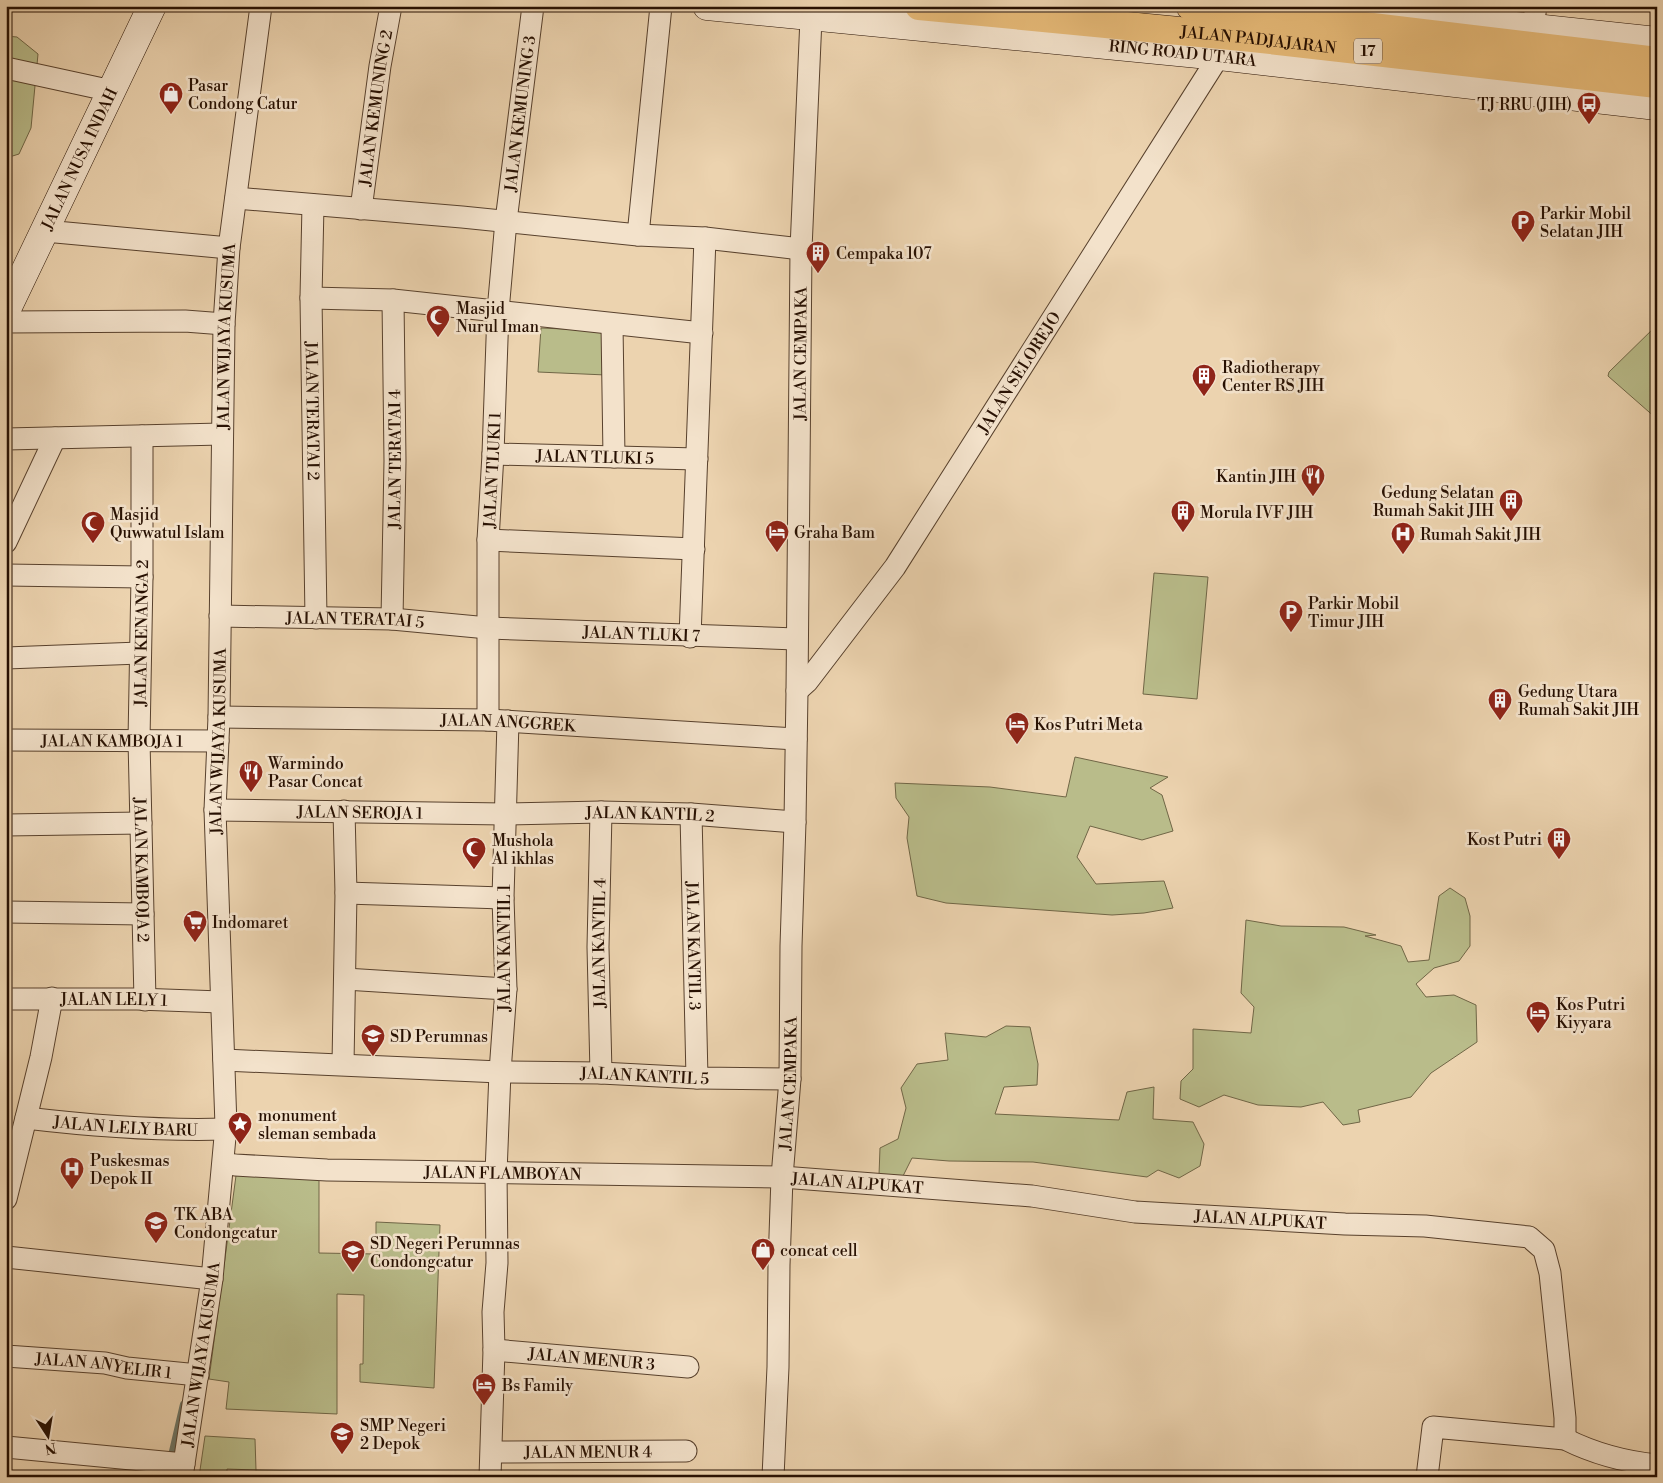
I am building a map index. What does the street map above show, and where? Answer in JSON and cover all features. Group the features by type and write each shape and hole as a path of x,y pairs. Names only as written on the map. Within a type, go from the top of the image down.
{"highway":[{"name":"JALAN PADJAJARAN","path":"920,6 1078,32 1532,48 1657,84"},
{"name":"JALAN PADJAJARAN","path":"1190,6 1532,48 1657,61"}],"street":[{"name":"JALAN NUSA INDAH","path":"6,311 152,6"},
{"name":"JALAN WIJAYA KUSUMA","path":"178,1467 198,1375 212,1279 226,1129 215,810 219,718 224,324 229,248 262,6"},
{"name":"JALAN KEMUNING 2","path":"361,209 380,66 391,6"},
{"name":"JALAN KEMUNING 3","path":"506,221 533,6"},
{"path":"638,235 661,6"},
{"name":"RING ROAD UTARA","path":"706,6 811,18 1078,32 1219,56 1532,48 1657,41"},
{"name":"RING ROAD UTARA","path":"1327,6 1532,48 1657,106"},
{"name":"JALAN CEMPAKA","path":"773,1477 778,1367 782,1177 790,1079 796,739 802,687 796,639 801,249 811,18"},
{"name":"JALAN SELOREJO","path":"802,687 895,567 1219,56"},
{"path":"6,68 112,91"},
{"path":"236,198 506,221 638,235 705,238 801,249"},
{"name":"JALAN TERATAI 2","path":"313,205 311,298 316,618"},
{"name":"JALAN TLUKI 1","path":"498,721 488,628 488,540 498,311 506,221"},
{"path":"45,231 229,248"},
{"path":"690,636 705,238"},
{"path":"311,298 393,300 702,334"},
{"name":"JALAN TERATAI 4","path":"392,619 395,461 393,300"},
{"path":"6,322 185,321 224,324"},
{"path":"612,325 614,457"},
{"path":"6,438 222,434"},
{"name":"JALAN KENANGA 2","path":"139,740 142,436"},
{"path":"6,542 54,438"},
{"name":"JALAN TLUKI 5","path":"493,454 697,459"},
{"path":"488,540 694,549"},
{"path":"6,575 142,577"},
{"name":"JALAN TERATAI 5","path":"220,616 392,619 488,628"},
{"name":"JALAN TLUKI 7","path":"488,628 796,639"},
{"path":"6,658 140,653"},
{"name":"JALAN ANGGREK","path":"219,718 498,721 796,739"},
{"name":"JALAN KANTIL 1","path":"490,1477 494,1350 493,1312 497,1263 496,1173 506,989 503,898 505,814 498,721"},
{"name":"JALAN KAMBOJA 1","path":"6,740 218,740"},
{"name":"JALAN KAMBOJA 2","path":"139,740 145,1000"},
{"name":"JALAN SEROJA 1","path":"215,810 505,814"},
{"path":"343,1064 346,893 344,811"},
{"name":"JALAN KANTIL 2","path":"505,814 601,812 691,814 795,822"},
{"name":"JALAN KANTIL 4","path":"601,812 598,947 601,1073"},
{"name":"JALAN KANTIL 3","path":"691,814 697,1078"},
{"path":"6,825 141,823"},
{"path":"346,893 503,898"},
{"path":"6,912 143,914"},
{"path":"345,979 506,989"},
{"path":"6,1199 41,1057 52,998"},
{"name":"JALAN LELY 1","path":"6,999 52,998 221,1002"},
{"name":"JALAN KANTIL 5","path":"224,1060 500,1072 790,1079"},
{"name":"JALAN LELY BARU","path":"26,1118 108,1127 188,1130 226,1129"},
{"name":"JALAN FLAMBOYAN","path":"224,1162 235,1165 327,1170 782,1177"},
{"name":"JALAN ALPUKAT","path":"782,1177 1032,1196 1135,1212 1345,1224 1425,1226 1529,1237 1544,1250 1550,1273 1565,1418 1565,1439"},
{"path":"6,1258 212,1279"},
{"name":"JALAN MENUR 3","path":"494,1350 688,1367"},
{"name":"JALAN ANYELIR 1","path":"6,1356 105,1363 127,1368 198,1375"},
{"path":"1427,1477 1433,1427 1565,1439 1583,1448 1650,1464"},
{"path":"6,1447 178,1467"},
{"name":"JALAN MENUR 4","path":"492,1452 686,1451"}],"green space":[{"path":"6,36 17,37 38,54 31,128 19,154 6,158"},
{"path":"1657,325 1657,419 1608,376 1609,372"},
{"path":"541,328 609,331 606,375 538,372"},
{"path":"1154,573 1208,577 1197,699 1143,694"},
{"path":"1075,757 1168,777 1150,788 1162,795 1173,831 1142,840 1090,826 1077,857 1096,884 1164,881 1173,908 1144,913 1112,915 946,903 917,896 907,838 909,817 896,798 895,783 990,787 1066,797"},
{"path":"1450,888 1465,898 1470,916 1470,946 1459,961 1434,968 1416,984 1426,997 1454,995 1476,1005 1477,1042 1431,1073 1411,1097 1358,1110 1360,1122 1343,1125 1323,1102 1301,1107 1258,1105 1224,1095 1199,1107 1180,1099 1181,1081 1193,1069 1193,1029 1251,1033 1254,1007 1241,993 1246,920 1281,926 1344,927 1376,935 1365,936 1401,946 1408,962 1429,960 1439,896"},
{"path":"1006,1026 1030,1027 1038,1064 1037,1085 1004,1087 995,1114 1119,1120 1127,1092 1154,1087 1153,1119 1193,1122 1204,1144 1200,1166 1179,1178 1158,1170 1147,1177 1033,1162 949,1161 912,1158 903,1176 879,1175 880,1148 898,1139 906,1108 901,1088 917,1064 948,1060 945,1033 986,1037"},
{"name":"SD Negeri Perumnas Condongcatur","path":"237,1168 319,1173 319,1253 376,1254 376,1222 440,1225 434,1388 360,1382 360,1364 363,1364 364,1295 337,1294 337,1414 226,1409 229,1382 209,1379"},
{"path":"205,1436 255,1439 256,1470 227,1469 227,1477 199,1477"},
{"path":"256,1470 352,1472 434,1477 256,1477"}],"waterway":[{"path":"166,1477 183,1404"}],"place":[{"name":"Pasar Condong Catur","path":"171,115"},
{"name":"TJ RRU (JIH)","path":"1589,125"},
{"name":"Parkir Mobil Selatan JIH","path":"1523,243"},
{"name":"Cempaka 107","path":"818,274"},
{"name":"Masjid Nurul Iman","path":"438,338"},
{"name":"Radiotherapy Center RS JIH","path":"1204,397"},
{"name":"Kantin JIH","path":"1313,497"},
{"name":"Gedung Selatan Rumah Sakit JIH","path":"1511,522"},
{"name":"Morula IVF JIH","path":"1183,533"},
{"name":"Masjid Quwwatul Islam","path":"93,544"},
{"name":"Graha Bam","path":"777,553"},
{"name":"Rumah Sakit JIH","path":"1403,555"},
{"name":"Parkir Mobil Timur JIH","path":"1291,633"},
{"name":"Gedung Utara Rumah Sakit JIH","path":"1500,721"},
{"name":"Kos Putri Meta","path":"1017,745"},
{"name":"Warmindo Pasar Concat","path":"251,793"},
{"name":"Kost Putri","path":"1559,860"},
{"name":"Mushola Al ikhlas","path":"474,870"},
{"name":"Indomaret","path":"195,943"},
{"name":"Kos Putri Kiyyara","path":"1538,1034"},
{"name":"SD Perumnas","path":"373,1057"},
{"name":"monument sleman sembada","path":"240,1145"},
{"name":"Puskesmas Depok II","path":"72,1190"},
{"name":"TK ABA Condongcatur","path":"156,1244"},
{"name":"concat cell","path":"763,1271"},
{"name":"SD Negeri Perumnas Condongcatur","path":"353,1273"},
{"name":"Bs Family","path":"484,1406"},
{"name":"SMP Negeri 2 Depok","path":"342,1455"}]}
